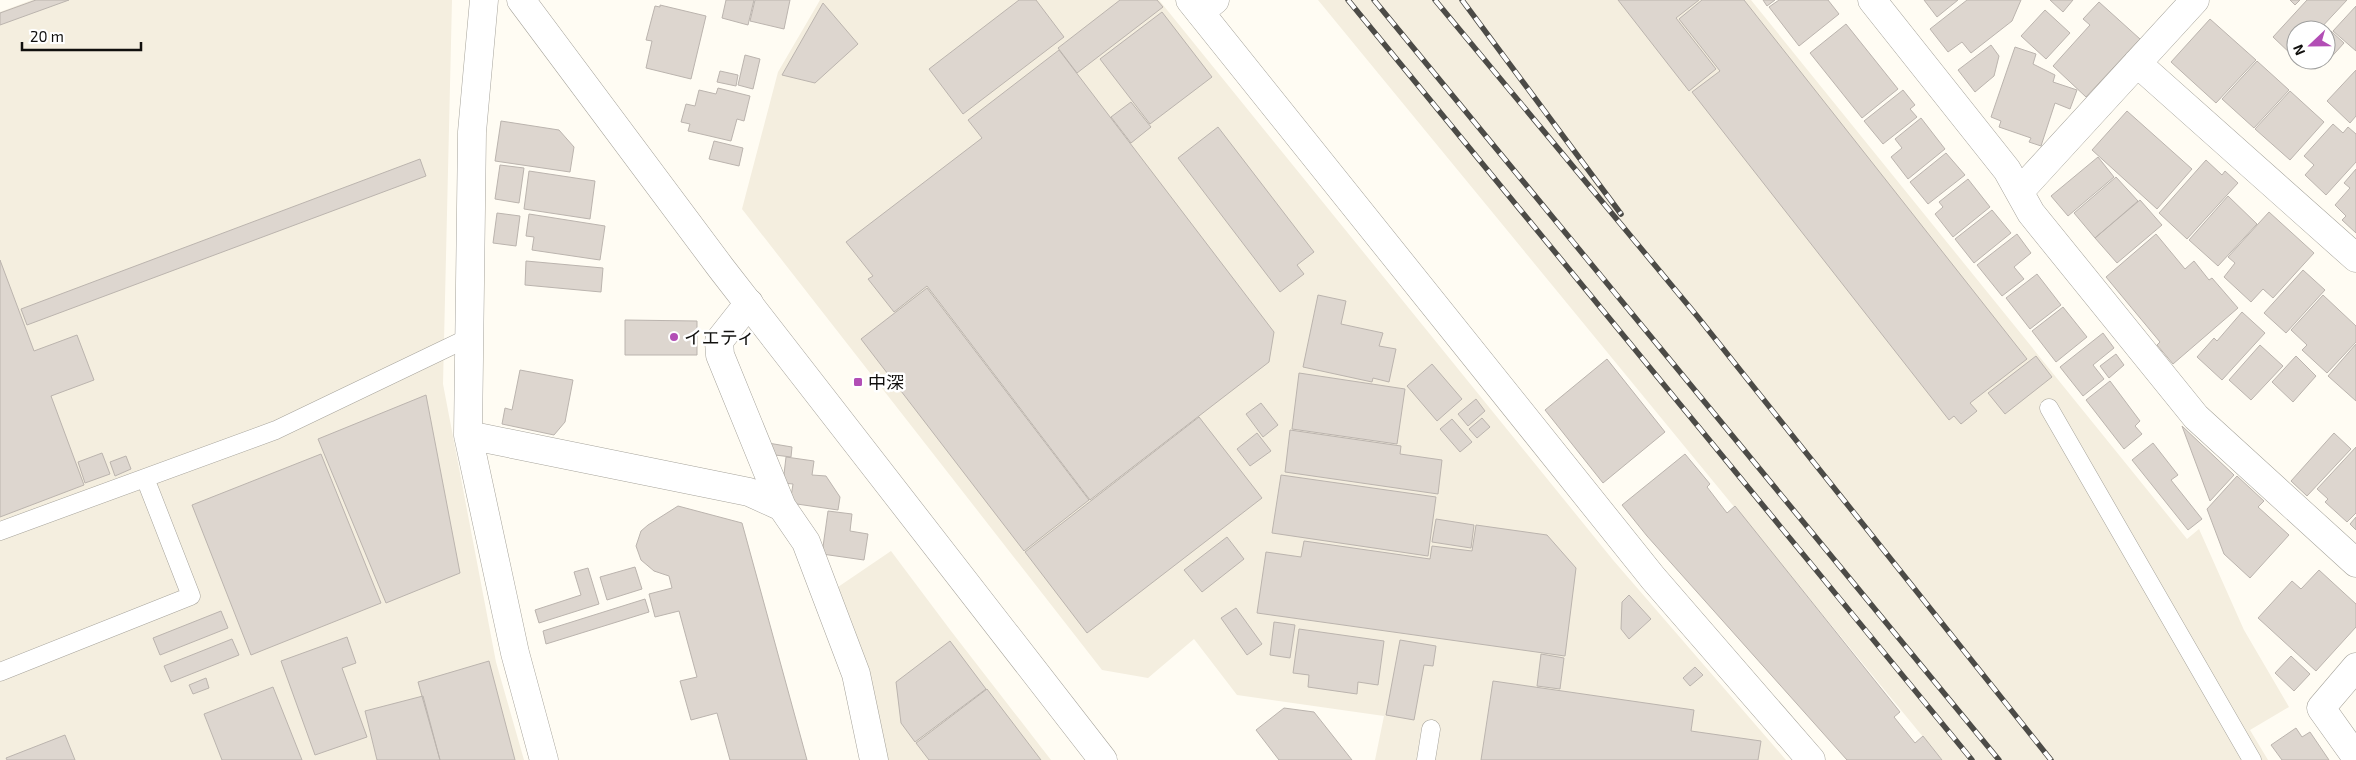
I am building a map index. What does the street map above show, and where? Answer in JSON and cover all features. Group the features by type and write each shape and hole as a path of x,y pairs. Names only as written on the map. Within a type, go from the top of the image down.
{"street":[{"path":"484,0 472,132 468,435 515,653 544,760"},
{"path":"521,0 749,304 1103,760"},
{"path":"1872,0 2007,170 2020,190 2031,213 2196,417 2356,563"},
{"path":"2020,190 2194,0"},
{"path":"1201,4 1653,578 1811,760"},
{"path":"2137,63 2356,258"},
{"path":"749,304 719,341 720,355 782,507 806,542 856,674 874,760"},
{"path":"468,435 749,492 782,507"},
{"path":"2356,667 2321,708 2356,757"}],"lane":[{"path":"0,531 276,430 470,338"},
{"path":"2049,408 2252,760"},
{"path":"0,672 191,596 144,478"},
{"path":"1426,760 1431,729"}],"shaded area":[{"path":"32,0 452,0 443,384 496,662 524,760 0,760 0,12"},
{"path":"820,0 1159,0 1613,560 1786,760 1375,760 1384,716 1237,695 1194,639 1148,678 1102,670 742,209 778,72"},
{"path":"1318,0 1751,0 2187,539 2199,529 2244,630 2289,707 2250,730 2268,760 1942,760"},
{"path":"891,551 1051,760 885,760 838,587"}],"building":[{"path":"36,0 69,0 0,25 0,13"},
{"path":"726,0 754,0 748,25 722,18"},
{"path":"755,0 790,0 784,29 750,21"},
{"path":"1019,0 1036,0 1064,37 963,114 929,69"},
{"path":"1120,0 1157,0 1163,7 1077,73 1058,48"},
{"path":"1618,0 1699,0 1676,18 1716,69 1689,91"},
{"path":"1702,0 1744,0 2027,359 1970,403 1977,411 1961,424 1954,416 1949,420 1692,92 1720,71 1679,19"},
{"path":"1763,0 1775,0 1767,6"},
{"path":"1779,0 1828,0 1839,14 1799,46 1769,7"},
{"path":"1924,0 1958,0 1937,17"},
{"path":"1967,0 2021,0 2012,21 1971,53 1962,42 1948,52 1930,29"},
{"path":"2050,0 2073,0 2063,12"},
{"path":"2290,0 2300,0 2295,5"},
{"path":"2307,0 2347,0 2328,20 2289,20"},
{"path":"2099,2 2140,39 2086,97 2053,66 2090,25 2083,19"},
{"path":"823,3 858,44 815,83 782,75"},
{"path":"660,5 706,16 691,79 646,68 652,41 646,40 655,6 660,7"},
{"path":"2356,6 2356,51 2336,34 2336,28"},
{"path":"2045,10 2070,33 2046,59 2021,36"},
{"path":"1162,12 1212,77 1150,124 1100,59"},
{"path":"2210,19 2256,60 2216,103 2171,62"},
{"path":"2286,23 2286,49 2273,37"},
{"path":"1846,24 1898,89 1862,118 1810,53"},
{"path":"2336,36 2344,43 2336,52"},
{"path":"1991,45 1999,56 1994,76 1975,92 1958,70"},
{"path":"2015,47 2036,54 2033,64 2055,75 2053,82 2077,90 2070,109 2055,103 2041,146 2029,142 2031,138 1999,127 2001,121 1991,117"},
{"path":"1059,50 1274,332 1269,362 1090,500 927,286 894,312 868,279 873,276 846,242 982,138 968,120"},
{"path":"745,55 760,59 753,89 738,85"},
{"path":"2257,61 2289,90 2254,128 2222,99"},
{"path":"2356,70 2356,116 2350,123 2327,101"},
{"path":"720,71 738,75 736,86 717,82"},
{"path":"718,88 750,96 744,121 737,119 731,141 688,131 690,124 681,122 686,104 695,106 699,90 716,94"},
{"path":"1903,90 1915,105 1910,109 1917,117 1883,144 1864,121"},
{"path":"2290,91 2324,122 2290,160 2255,129"},
{"path":"1131,102 1151,127 1131,143 1111,117"},
{"path":"2127,111 2192,169 2157,209 2092,150"},
{"path":"1921,118 1945,149 1908,179 1891,157 1902,148 1895,139"},
{"path":"501,121 559,130 574,147 570,172 495,161"},
{"path":"2333,124 2343,133 2348,127 2356,134 2356,162 2326,195 2305,175 2314,165 2304,156"},
{"path":"1218,127 1314,252 1297,265 1304,274 1280,292 1178,158"},
{"path":"714,141 743,148 739,166 709,159"},
{"path":"1946,153 1965,175 1928,204 1910,182"},
{"path":"2098,157 2114,177 2068,216 2051,196"},
{"path":"420,159 426,176 27,325 21,309"},
{"path":"2206,160 2222,175 2225,171 2238,183 2187,239 2159,213"},
{"path":"500,165 524,168 519,203 495,199"},
{"path":"2356,169 2356,233 2342,220 2346,216 2335,205 2350,188 2344,183"},
{"path":"529,171 595,181 590,219 524,209"},
{"path":"2116,177 2138,201 2095,238 2074,213"},
{"path":"1968,179 1990,207 1953,237 1935,214 1943,207 1939,202"},
{"path":"2228,196 2257,224 2218,266 2189,240"},
{"path":"2140,200 2162,225 2117,263 2095,238"},
{"path":"1992,210 2011,233 1974,263 1955,239"},
{"path":"2269,212 2314,253 2273,298 2263,289 2251,302 2224,277 2235,263 2228,257"},
{"path":"497,213 520,216 516,246 493,243"},
{"path":"529,214 605,226 600,260 532,250 534,237 526,236"},
{"path":"2017,234 2031,253 2014,267 2024,279 2002,296 1977,265"},
{"path":"2156,234 2185,269 2194,261 2209,280 2212,278 2238,308 2173,364 2157,345 2160,342 2106,277"},
{"path":"0,260 34,351 77,335 94,380 51,396 84,485 0,517"},
{"path":"526,261 603,268 601,292 525,285"},
{"path":"2303,270 2325,290 2286,333 2264,313"},
{"path":"2037,274 2061,305 2030,329 2006,298"},
{"path":"927,288 1089,500 1024,551 861,339"},
{"path":"1318,295 1346,301 1341,324 1383,333 1379,346 1396,349 1389,382 1373,378 1372,382 1303,367"},
{"path":"2323,295 2356,326 2356,342 2327,373 2302,350 2307,345 2291,330"},
{"path":"2063,307 2087,337 2056,362 2032,331"},
{"path":"2242,312 2265,333 2222,380 2197,357 2214,338 2217,341"},
{"path":"625,320 697,321 697,355 625,355"},
{"path":"2103,333 2114,348 2093,365 2104,379 2083,396 2060,367"},
{"path":"2356,344 2356,401 2328,376"},
{"path":"2260,345 2283,366 2251,400 2229,380"},
{"path":"2116,354 2124,365 2109,378 2100,366"},
{"path":"2036,356 2052,377 2005,414 1988,393"},
{"path":"2296,356 2316,376 2293,402 2272,382"},
{"path":"1607,359 1665,432 1603,483 1545,410"},
{"path":"1432,364 1462,399 1437,421 1407,386"},
{"path":"520,370 573,380 565,422 554,435 502,424 505,408 512,410"},
{"path":"1299,373 1405,389 1397,444 1292,429"},
{"path":"2110,381 2140,421 2135,426 2142,434 2124,449 2086,400"},
{"path":"426,395 460,573 386,603 318,439"},
{"path":"1476,399 1485,411 1468,426 1458,414"},
{"path":"1261,403 1278,425 1263,437 1246,414"},
{"path":"1199,417 1262,498 1087,633 1025,552"},
{"path":"1482,418 1490,427 1477,438 1469,429"},
{"path":"1452,419 1472,442 1460,452 1440,429"},
{"path":"2182,426 2234,475 2210,501"},
{"path":"1290,430 1401,446 1400,454 1442,460 1438,494 1285,472"},
{"path":"1257,433 1271,451 1250,466 1237,449"},
{"path":"2334,433 2351,449 2307,496 2291,481"},
{"path":"768,443 792,447 791,457 767,454"},
{"path":"2153,443 2178,475 2171,480 2202,519 2188,530 2132,460"},
{"path":"2356,447 2356,513 2347,522 2325,502 2328,499 2317,489"},
{"path":"102,453 110,474 85,483 78,462"},
{"path":"321,454 381,603 251,655 192,505"},
{"path":"1685,454 1710,484 1707,487 1727,513 1735,506 1900,712 1894,717 1915,743 1923,736 1942,760 1847,760 1647,536 1622,505"},
{"path":"126,456 131,469 115,476 110,462"},
{"path":"786,457 814,461 812,475 826,476 840,497 838,510 790,503 793,484 783,483"},
{"path":"1281,475 1436,497 1428,556 1272,533"},
{"path":"2237,476 2264,501 2258,507 2289,535 2250,578 2224,554 2207,509"},
{"path":"678,506 742,523 807,760 730,760 717,713 691,720 680,681 697,677 679,611 655,617 649,594 672,588 669,576 654,571 641,560 636,546 641,531"},
{"path":"828,511 852,514 850,531 868,534 864,560 822,554"},
{"path":"2356,517 2356,530 2350,524"},
{"path":"1436,519 1474,525 1471,548 1432,542"},
{"path":"1476,525 1547,535 1576,568 1565,656 1257,613 1266,552 1301,557 1304,541 1430,559 1432,546 1472,551"},
{"path":"1227,537 1244,559 1202,592 1184,570"},
{"path":"635,567 642,589 607,600 600,577"},
{"path":"588,568 599,604 539,623 535,610 581,595 574,572"},
{"path":"2319,570 2356,604 2356,627 2316,671 2258,618 2292,581 2301,589"},
{"path":"1629,595 1651,619 1629,639 1621,629 1622,602"},
{"path":"645,599 649,612 546,644 543,631"},
{"path":"1236,608 1262,644 1247,655 1221,618"},
{"path":"221,611 228,628 160,655 153,638"},
{"path":"1274,622 1295,625 1290,658 1270,655"},
{"path":"1299,629 1384,641 1378,685 1358,682 1357,694 1308,687 1309,675 1293,673"},
{"path":"347,637 356,663 342,668 367,737 315,755 281,661"},
{"path":"232,639 239,655 171,682 164,666"},
{"path":"1400,640 1436,646 1433,666 1424,665 1414,720 1386,715"},
{"path":"950,641 986,689 915,742 901,723 896,682"},
{"path":"1541,654 1564,658 1560,689 1537,686"},
{"path":"2291,656 2310,674 2294,691 2275,673"},
{"path":"489,661 515,760 440,760 418,682"},
{"path":"1695,667 1703,675 1690,686 1683,678"},
{"path":"206,678 209,688 193,694 189,685"},
{"path":"1493,681 1694,710 1691,731 1761,741 1758,760 1481,760"},
{"path":"273,687 302,760 222,760 204,714"},
{"path":"987,689 1041,760 929,760 916,743"},
{"path":"423,696 440,760 377,760 365,711"},
{"path":"1284,708 1314,712 1352,760 1279,760 1256,730"},
{"path":"2296,728 2302,737 2310,732 2329,760 2282,760 2271,745"},
{"path":"65,735 75,760 7,760 6,758"}],"railway":[{"path":"1348,0 1972,760"},
{"path":"1374,0 1999,760"},
{"path":"1435,0 1697,316 2051,760"},
{"path":"1462,0 1621,214"}],"place":[{"name":"イエティ","path":"674,337"},
{"name":"中深","path":"858,382"}]}
